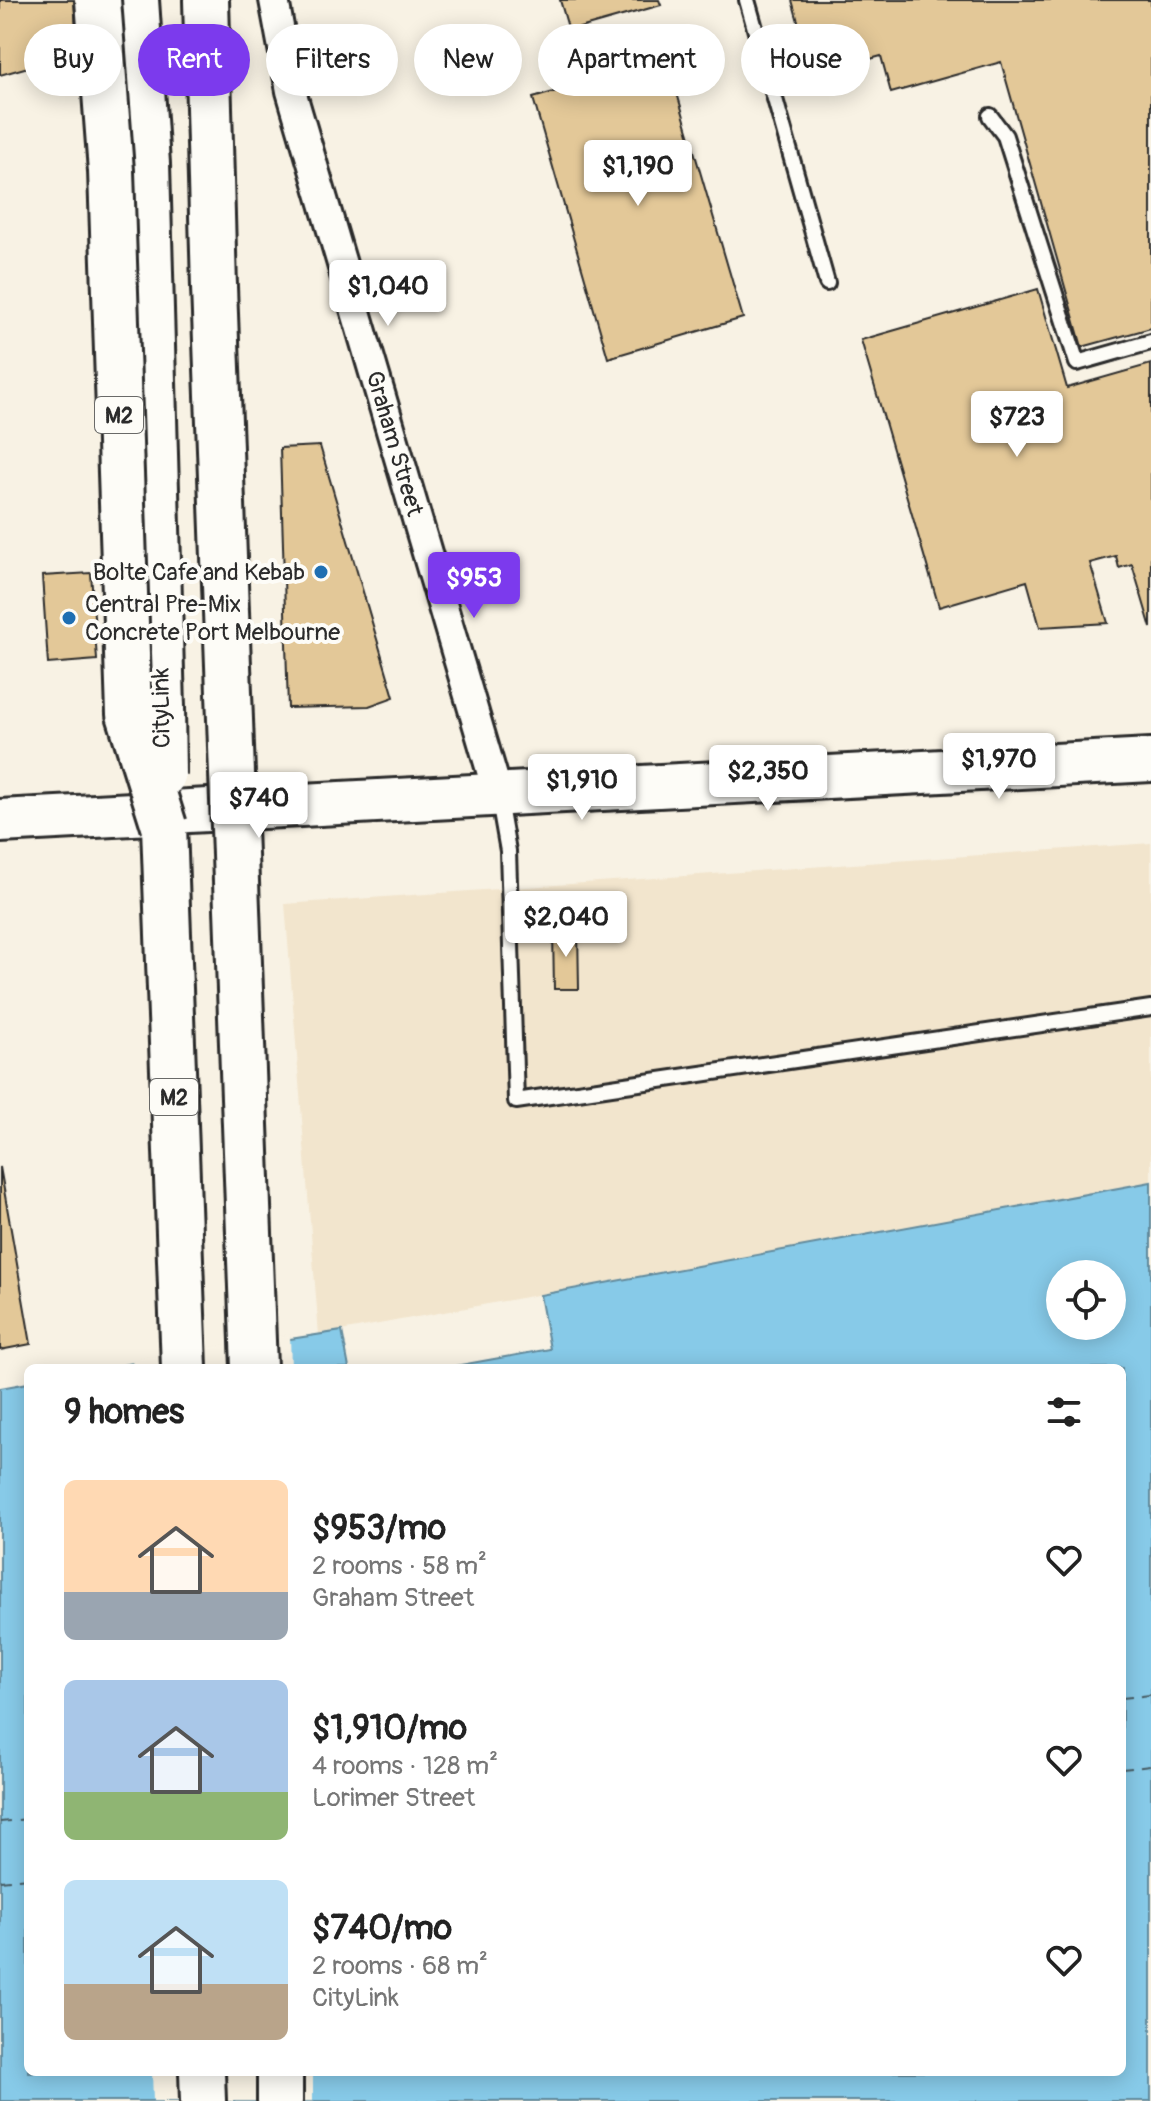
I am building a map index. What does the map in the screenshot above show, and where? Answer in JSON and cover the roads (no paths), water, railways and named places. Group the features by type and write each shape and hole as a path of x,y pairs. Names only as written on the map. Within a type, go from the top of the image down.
{"highway":[{"name":"M2","path":"98,0 111,171 129,714 164,826"},
{"name":"CityLink","path":"136,0 147,164 164,826 184,1364"},
{"path":"206,0 254,1364"},
{"path":"202,2076 203,2101"},
{"path":"280,2076 280,2101"}],"main road":[{"path":"0,821 1151,760"}],"street":[{"name":"Graham Street","path":"274,0 291,91 498,794"}],"lane":[{"path":"747,0 827,283"},
{"path":"990,116 1005,136 1077,363 1151,342"},
{"path":"498,794 508,851 516,1101 1151,1008"}],"water":[{"path":"1151,1182 1151,2101 0,2101 0,1388 24,1384 24,2076 1126,2076 1126,1364 466,1364 550,1349 540,1295"},
{"path":"342,1331 348,1364 128,1364"}],"place":[{"name":"Bolte Cafe and Kebab","path":"321,572"},
{"name":"Central Pre-Mix Concrete Port Melbourne","path":"69,618"}]}
